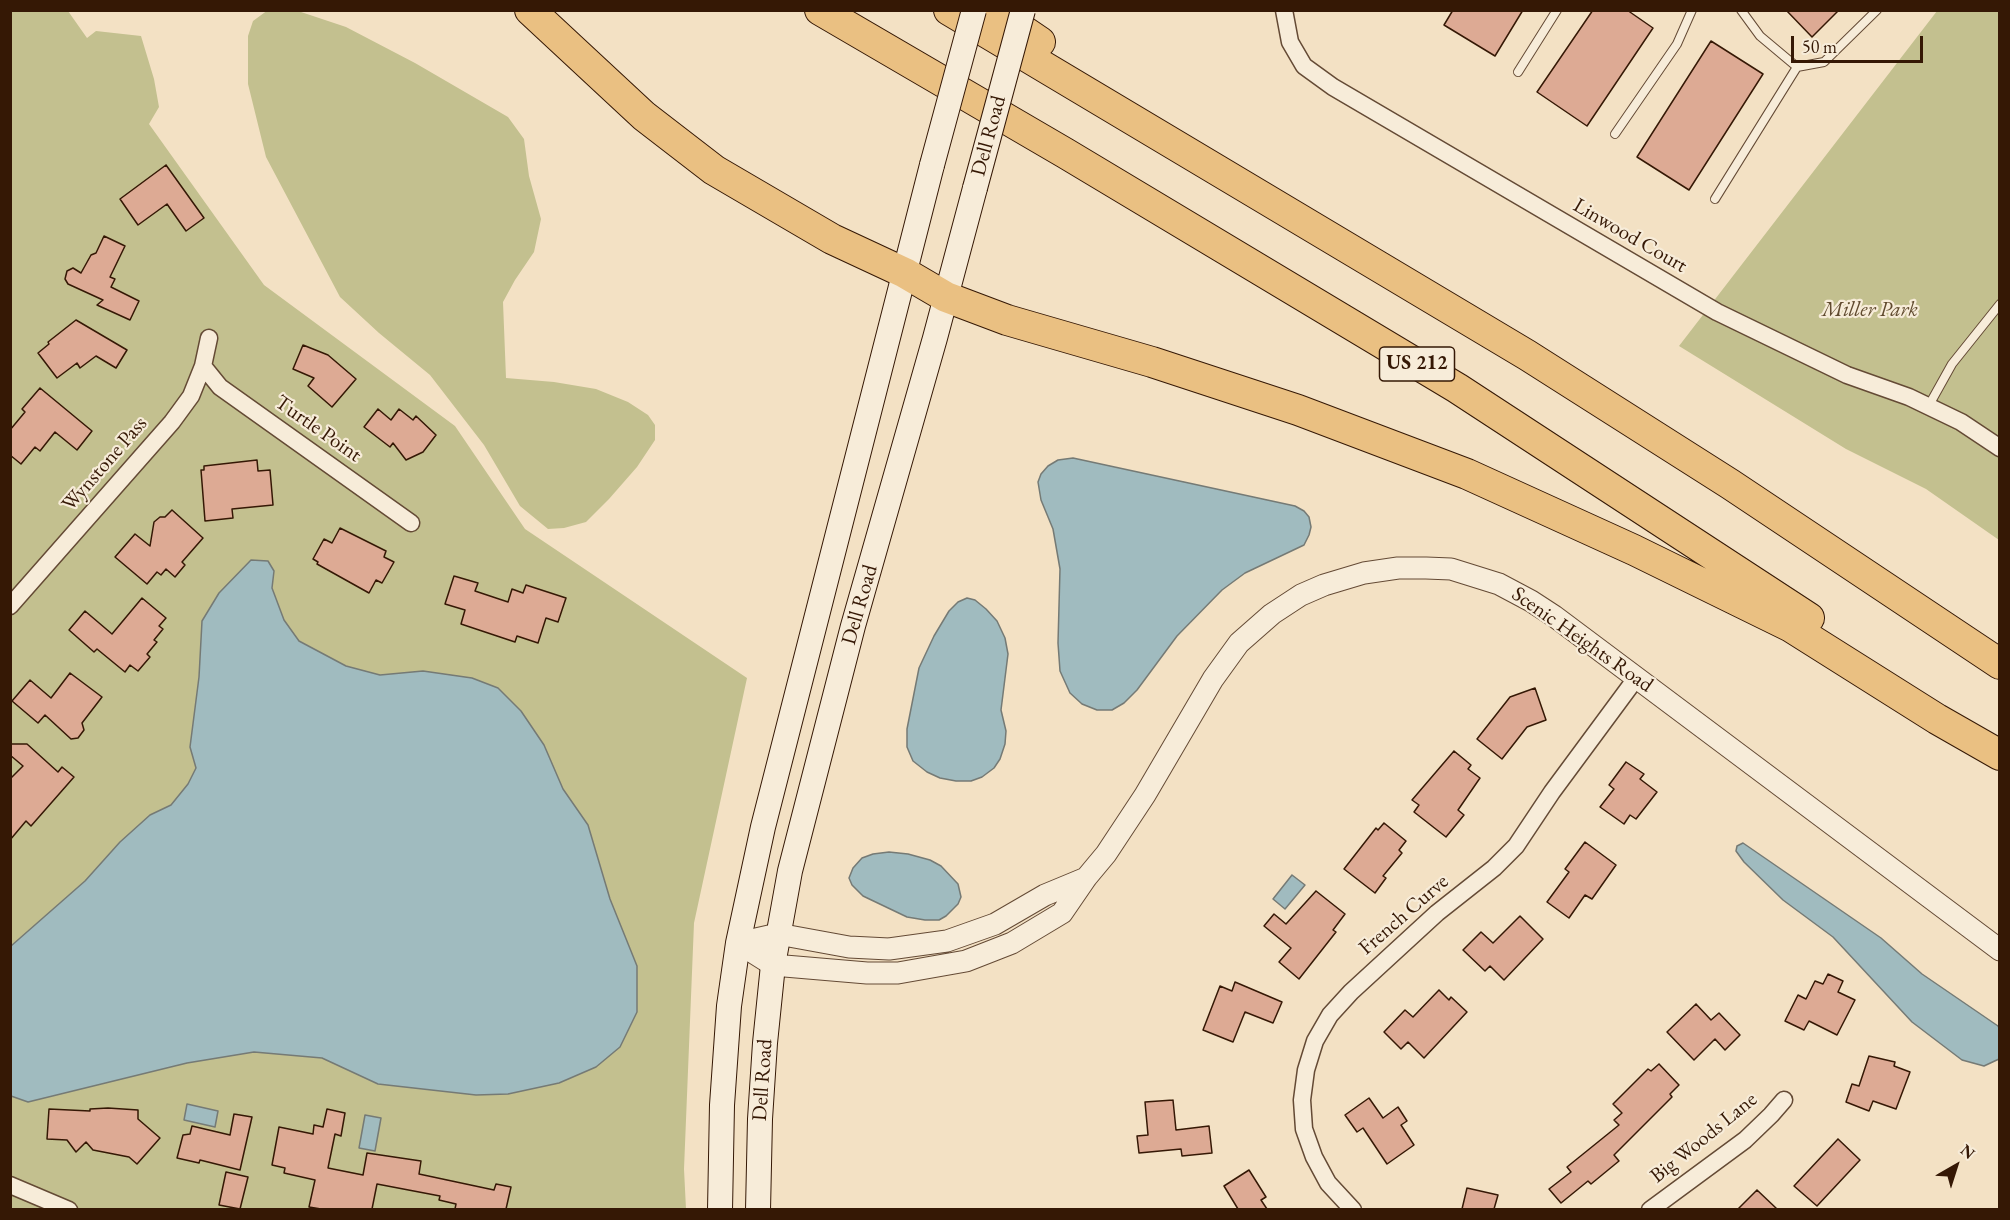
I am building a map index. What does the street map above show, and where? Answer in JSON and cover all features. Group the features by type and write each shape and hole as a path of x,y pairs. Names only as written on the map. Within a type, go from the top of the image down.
{"highway":[{"path":"530,10 644,116 714,170 832,239 905,273 946,297 1007,320 1152,362 1298,410 1467,474 1634,550 1791,627 1937,719 2000,755"},
{"name":"US 212","path":"820,10 1065,153 1457,388 2000,742"},
{"name":"US 212","path":"949,10 1527,355 1730,484 2000,664"},
{"path":"993,10 1076,66 1382,250 1527,355"}],"main road":[{"name":"Dell Road","path":"720,1209 722,1105 729,1006 738,943 763,826 932,165 974,10"},
{"name":"Dell Road","path":"758,1209 761,1087 773,965 790,871 853,626 946,297 1023,10"}],"street":[{"name":"Linwood Court","path":"1284,10 1290,42 1304,66 1333,87 1717,312 1847,375 1909,397 1960,422 2000,448"},
{"name":"Wynstone Pass","path":"10,606 172,422 191,396 203,366 209,338"},
{"name":"Turtle Point","path":"203,366 220,387 411,523"},
{"name":"Scenic Heights Road","path":"738,943 773,965 898,974 966,960 1012,943 1062,913 1106,854 1145,795 1213,679 1239,643 1272,614 1301,595 1324,585 1364,573 1398,568 1451,569 1499,584 1531,601 2000,950"},
{"name":"French Curve","path":"1353,1209 1328,1183 1314,1157 1304,1129 1302,1100 1315,1041 1330,1015 1351,992 1437,913 1494,868 1516,846 1552,792 1636,677"},
{"name":"Scenic Heights Road","path":"738,943 778,934 849,947 889,949 947,940 995,924 1045,895 1086,878"},
{"name":"Big Woods Lane","path":"1650,1209 1745,1140 1784,1100"},
{"path":"10,1185 69,1209"}],"lane":[{"path":"1518,72 1557,10"},
{"path":"1615,134 1677,44 1692,10"},
{"path":"1741,10 1760,36 1797,67"},
{"path":"1715,199 1797,67 1824,62 1877,10"},
{"path":"1928,408 1952,364 2000,304"}],"green space":[{"path":"268,10 298,11 346,27 415,63 508,117 524,139 529,176 541,219 534,252 503,302 506,378 554,382 596,389 628,402 648,415 655,425 655,440 637,467 586,522 564,528 548,529 520,506 484,445 430,375 340,297 266,157 248,84 248,36 253,21"},
{"path":"10,11 68,11 87,38 96,31 141,36 154,79 159,107 149,124 264,285 455,426 525,529 747,678 694,923 684,1169 686,1209 11,1209"},
{"name":"Miller Park","path":"1937,11 1999,11 1999,540 1926,489 1846,449 1679,346"}],"water":[{"path":"1073,458 1295,506 1309,517 1311,527 1304,545 1245,573 1222,590 1177,636 1137,690 1124,703 1112,710 1097,710 1082,704 1070,693 1060,671 1058,643 1060,569 1053,529 1041,500 1038,482 1048,466 1058,460"},
{"path":"251,560 268,561 274,571 272,588 284,620 299,641 346,666 380,675 423,671 472,678 498,688 521,711 544,745 563,789 588,825 610,899 637,966 637,1012 620,1047 596,1067 559,1083 508,1094 476,1095 378,1084 322,1058 254,1052 187,1063 28,1102 11,1096 11,946 85,881 120,842 150,815 171,805 188,784 196,768 190,747 199,677 202,621 219,593"},
{"path":"967,598 975,600 986,609 997,621 1005,638 1008,654 1001,710 1006,731 1005,744 994,768 982,777 971,781 956,781 940,778 927,772 913,761 907,747 907,729 919,668 949,611 958,602"},
{"path":"1743,843 1881,938 1922,974 1998,1026 1999,1059 1984,1066 1962,1060 1912,1022 1833,937 1783,900 1744,862 1736,851 1737,846"},
{"path":"889,852 908,854 930,860 941,866 958,884 961,897 958,904 939,920 925,920 907,917 863,896 852,885 849,878 853,868 862,858"},
{"path":"1292,875 1305,885 1285,909 1273,899"},
{"path":"187,1104 218,1111 215,1127 184,1120"},
{"path":"365,1115 381,1118 375,1151 359,1148"}],"building":[{"path":"1453,10 1523,10 1495,56 1444,25"},
{"path":"1593,10 1627,10 1653,28 1587,126 1537,92"},
{"path":"1786,10 1839,10 1812,37"},
{"path":"1711,41 1763,74 1689,190 1637,157"},
{"path":"166,165 204,218 186,231 167,204 138,225 120,199"},
{"path":"104,236 125,246 110,277 115,279 111,287 139,301 130,320 97,305 103,300 68,284 65,279 67,271 73,268 81,273 91,255 96,253"},
{"path":"76,320 127,350 116,368 96,356 80,368 77,363 57,378 38,353"},
{"path":"303,345 328,355 356,379 332,407 308,386 314,378 293,369"},
{"path":"40,388 92,431 77,450 55,432 40,451 35,447 21,464 10,455 10,430 25,412 22,409"},
{"path":"378,409 391,420 399,409 413,420 416,416 436,435 423,452 406,460 393,443 390,447 364,427"},
{"path":"257,460 258,471 270,470 273,505 232,509 233,518 205,521 201,470 204,470 204,466"},
{"path":"172,510 203,538 182,562 185,565 175,577 166,569 161,575 157,572 147,584 115,557 135,534 150,546 154,522 160,517 165,517"},
{"path":"340,528 386,551 384,557 394,562 382,583 376,580 369,593 317,564 318,562 313,559 324,539 332,543"},
{"path":"454,576 478,583 475,591 508,602 512,589 523,593 526,585 566,598 558,622 546,618 538,643 517,636 515,642 461,624 465,610 445,604"},
{"path":"142,598 166,618 159,626 163,629 154,640 157,642 147,654 150,657 138,671 130,665 125,672 97,649 94,652 69,630 85,611 112,634"},
{"path":"70,673 102,697 82,723 84,730 78,738 71,739 45,715 38,723 12,701 30,680 51,698"},
{"path":"1535,688 1546,720 1527,727 1502,759 1477,739 1510,697"},
{"path":"10,744 27,744 58,772 62,767 74,777 31,826 26,821 10,840 10,779 23,766 10,755"},
{"path":"1454,751 1471,765 1468,769 1480,778 1458,810 1464,815 1446,837 1414,812 1419,805 1412,800"},
{"path":"1626,762 1644,774 1640,779 1657,792 1636,819 1630,815 1624,824 1600,807 1614,789 1609,785"},
{"path":"1384,823 1406,841 1399,850 1402,853 1383,876 1386,878 1375,893 1344,869 1376,828 1378,830"},
{"path":"1585,842 1616,865 1592,899 1585,895 1569,918 1547,902 1569,872 1565,869"},
{"path":"1316,891 1345,914 1333,930 1336,932 1299,979 1279,962 1291,948 1264,926 1274,914 1286,924"},
{"path":"1520,916 1543,939 1504,980 1490,966 1485,971 1463,950 1481,932 1493,943"},
{"path":"1828,974 1843,981 1838,992 1855,1000 1837,1035 1809,1021 1804,1030 1785,1021 1798,995 1806,999 1815,981 1823,984"},
{"path":"1235,982 1282,1002 1273,1023 1245,1012 1233,1042 1203,1030 1220,986 1232,991"},
{"path":"1439,990 1449,1000 1451,997 1467,1012 1424,1058 1408,1042 1401,1049 1384,1032 1405,1010 1413,1017"},
{"path":"1696,1004 1711,1020 1719,1013 1740,1035 1725,1050 1715,1039 1694,1060 1667,1032"},
{"path":"1869,1056 1895,1062 1894,1066 1910,1072 1896,1109 1873,1101 1869,1111 1846,1102 1852,1084 1859,1086"},
{"path":"1659,1064 1679,1085 1670,1094 1672,1097 1614,1155 1619,1161 1591,1184 1588,1181 1561,1203 1549,1189 1571,1172 1567,1167 1619,1125 1614,1120 1622,1113 1613,1104 1648,1069 1651,1071"},
{"path":"1369,1098 1383,1118 1398,1107 1407,1121 1401,1125 1414,1145 1387,1164 1363,1128 1357,1132 1345,1115"},
{"path":"1173,1100 1176,1130 1209,1126 1212,1153 1182,1156 1181,1149 1139,1153 1137,1136 1148,1135 1145,1102"},
{"path":"49,1109 90,1111 90,1109 138,1110 138,1119 160,1138 137,1164 129,1157 93,1150 86,1142 76,1152 67,1140 47,1139"},
{"path":"327,1109 345,1113 341,1136 335,1134 328,1168 363,1175 367,1153 421,1161 419,1174 494,1190 496,1184 511,1187 506,1209 455,1209 456,1204 439,1200 440,1196 377,1184 372,1209 309,1207 315,1180 284,1173 285,1168 272,1165 279,1127 313,1134 314,1125 323,1127"},
{"path":"234,1114 252,1117 240,1170 200,1160 199,1163 177,1158 183,1135 190,1134 192,1126 230,1135"},
{"path":"1838,1139 1860,1160 1817,1206 1794,1186"},
{"path":"1249,1170 1266,1197 1261,1200 1267,1209 1238,1209 1224,1186"},
{"path":"226,1172 248,1177 240,1209 219,1205"},
{"path":"1467,1188 1498,1195 1494,1209 1462,1209"},
{"path":"1757,1190 1777,1209 1738,1209"}]}
